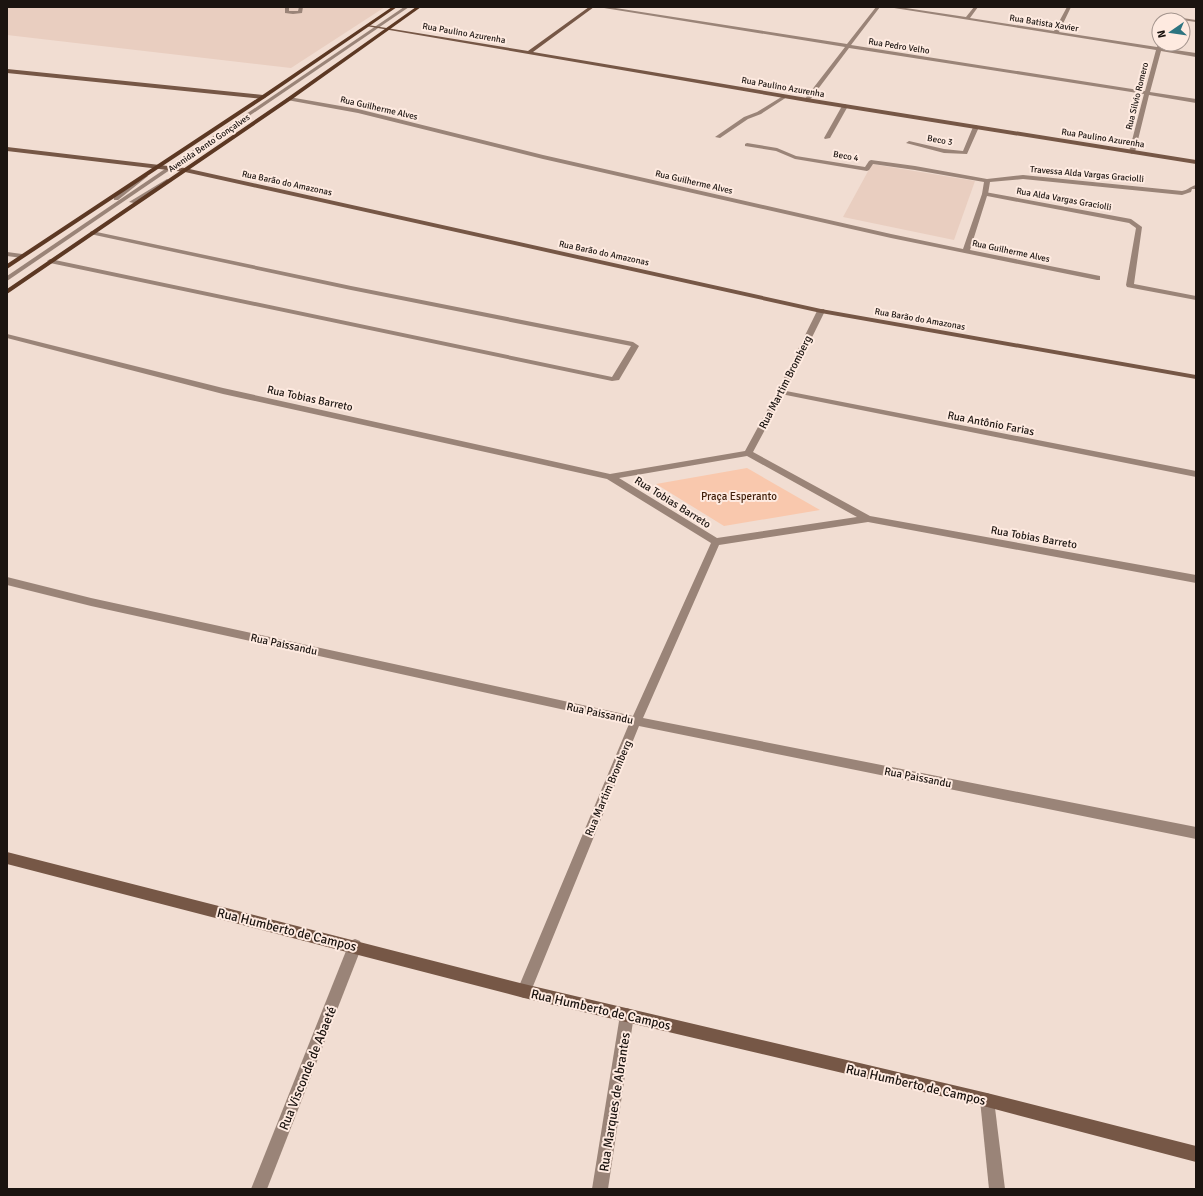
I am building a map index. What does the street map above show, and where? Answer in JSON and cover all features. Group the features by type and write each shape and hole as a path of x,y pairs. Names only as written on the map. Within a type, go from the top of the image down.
{"main road":[{"name":"Avenida Bento Gonçalves","path":"7,267 264,97 395,7"},
{"name":"Avenida Bento Gonçalves","path":"7,292 50,261 289,99 419,7"}],"street":[{"path":"529,53 592,7"},
{"name":"Rua Pedro Velho","path":"600,7 1196,101"},
{"path":"807,100 878,7"},
{"name":"Rua Batista Xavier","path":"890,7 1056,33 1151,45"},
{"path":"967,19 976,7"},
{"path":"1056,33 1069,7"},
{"name":"Rua Paulino Azurenha","path":"368,26 807,100 1196,162"},
{"name":"Rua Silvio Romero","path":"1132,152 1158,52"},
{"name":"Rua Batista Xavier","path":"1184,52 1196,55"},
{"path":"7,71 264,97"},
{"name":"Rua Guilherme Alves","path":"289,99 358,111 543,157 966,251 1097,278"},
{"name":"Rua Barão do Amazonas","path":"7,149 185,170 821,311 1196,377"},
{"path":"966,251 985,194"},
{"name":"Rua Alda Vargas Graciolli","path":"985,194 1132,220 1139,227 1130,285 1196,298"},
{"path":"50,261 612,379 616,378 635,346 633,344 343,286 92,233"},
{"path":"7,254 22,256"},
{"name":"Rua Martim Bromberg","path":"748,453 781,392 821,311"},
{"name":"Rua Tobias Barreto","path":"7,336 223,391 610,477 716,542 868,519"},
{"name":"Rua Tobias Barreto","path":"610,477 748,453 868,519 1196,579"},
{"name":"Rua Martim Bromberg","path":"524,991 636,721 716,542"},
{"name":"Rua Paissandu","path":"7,581 91,602 636,721 1196,832"},
{"name":"Rua Humberto de Campos","path":"7,858 355,946 524,991 986,1100 1196,1154"},
{"name":"Rua Visconde de Abaeté","path":"259,1189 355,946"},
{"name":"Rua Marques de Abrantes","path":"600,1189 627,1015"},
{"path":"986,1100 997,1189"}],"lane":[{"path":"288,7 287,12 289,13 300,12 303,7"},
{"path":"368,26 402,7"},
{"path":"7,279 407,7"},
{"path":"388,29 411,7"},
{"path":"718,137 746,118 758,113 785,96"},
{"name":"Beco 4","path":"827,138 845,106"},
{"name":"Beco 3","path":"909,143 944,151 965,153 976,127"},
{"name":"Beco 4","path":"747,145 777,150 795,156 867,169 870,162 915,168 987,181"},
{"path":"45,253 158,166"},
{"path":"45,253 185,170"},
{"name":"Travessa Alda Vargas Graciolli","path":"987,181 1023,177 1182,192 1193,189"},
{"path":"985,194 987,181"},
{"name":"Rua Antônio Farias","path":"781,392 1196,474"}],"shaded area":[{"path":"7,7 385,7 291,68 7,35"},
{"path":"872,164 975,181 954,240 843,217"}],"green space":[{"name":"Praça Esperanto","path":"747,468 820,510 724,526 656,484"}]}
